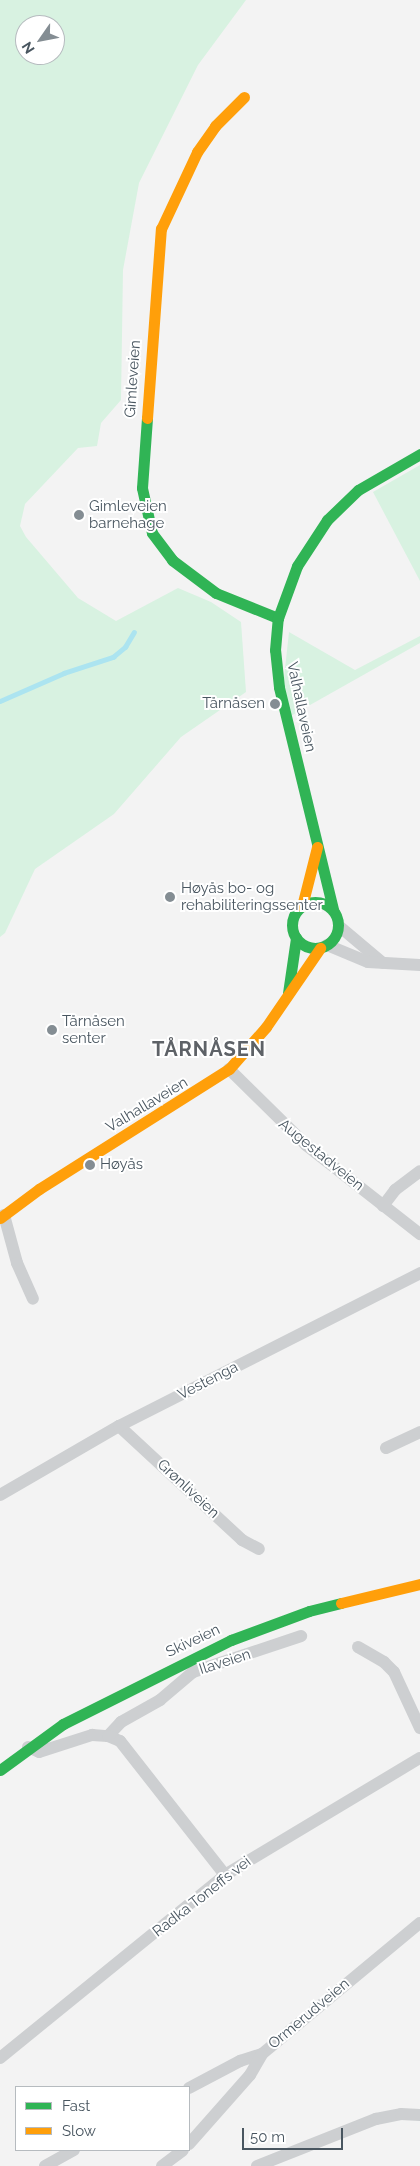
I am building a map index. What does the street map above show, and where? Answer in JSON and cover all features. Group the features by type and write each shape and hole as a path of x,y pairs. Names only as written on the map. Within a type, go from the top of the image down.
{"street":[{"name":"Gimleveien","path":"244,96 215,126 197,152 161,229 142,488 152,533 178,565 216,593 278,618"},
{"name":"Valhallaveien","path":"333,909 279,687 276,650 278,618 296,566 327,520 358,490 420,454"},
{"name":"Valhallaveien","path":"302,906 317,846"},
{"path":"383,963 339,926 333,909 318,902 302,906 292,924 296,938 304,946 324,946 368,962 383,963 420,965"},
{"path":"324,946 335,937 339,926"},
{"name":"Valhallaveien","path":"288,993 296,938"},
{"name":"Valhallaveien","path":"2,1217 45,1185 229,1069 256,1040 288,993 324,946"},
{"name":"Augestadveien","path":"229,1069 277,1120 420,1234"},
{"path":"383,1206 395,1190 420,1170"},
{"path":"2,1217 17,1263 33,1299"},
{"name":"Vestenga","path":"0,1495 119,1426 420,1273"},
{"name":"Grønliveien","path":"119,1426 242,1540 259,1549"},
{"path":"386,1448 420,1432"},
{"name":"Skiveien","path":"0,1770 28,1748 107,1699 269,1623 420,1584"},
{"name":"Ilaveien","path":"108,1736 121,1722 160,1700 193,1672 301,1636"},
{"path":"358,1647 384,1662 394,1672 420,1728"},
{"path":"28,1748 39,1752 92,1734 108,1736 133,1754 225,1876"},
{"name":"Radka Toneffs vei","path":"0,2058 225,1876 420,1758"},
{"name":"Ormerudveien","path":"190,2088 262,2054 420,1923"},
{"path":"190,2143 250,2076 262,2054"},
{"path":"257,2166 376,2119 401,2114 420,2115"},
{"path":"45,2166 72,2151"},
{"path":"162,2166 182,2151"}],"green space":[{"path":"0,0 246,0 198,65 139,183 123,270 121,400 101,423 97,446 78,448 25,504 20,526 26,537 78,598 116,621 178,588 211,602 241,622 246,692 181,737 114,814 35,869 5,933 0,937"},
{"path":"420,465 420,581 373,492"},
{"path":"289,632 355,670 420,636 420,643 287,718 284,678"}],"waterway":[{"path":"0,701 64,673 113,657 125,647 134,632"}],"traffic: fast":[{"path":"147,418 142,488 152,533 172,560 216,593 278,618"},
{"path":"333,909 279,687 275,650 278,618 297,566 327,520 358,490 420,454"},
{"path":"320,902 324,903 334,912 337,916 338,925 337,934 328,944 320,948 310,948 302,944 293,934 292,920 296,912 306,903 320,902"},
{"path":"288,993 296,938"},
{"path":"0,1770 63,1724 231,1640 309,1611 341,1603"}],"traffic: slow":[{"path":"147,418 161,229 197,152 215,126 244,97"},
{"path":"302,906 317,847"},
{"path":"0,1218 39,1189 229,1069 266,1027 320,948"},
{"path":"341,1603 420,1584"}],"place":[{"name":"Gimleveien barnehage","path":"79,515"},
{"name":"Tårnåsen","path":"275,704"},
{"name":"Høyås bo- og rehabiliteringssenter","path":"170,897"},
{"name":"Tårnåsen senter","path":"52,1030"},
{"name":"Høyås","path":"90,1165"}],"district":[{"name":"TÅRNÅSEN","path":"209,1049"}]}
